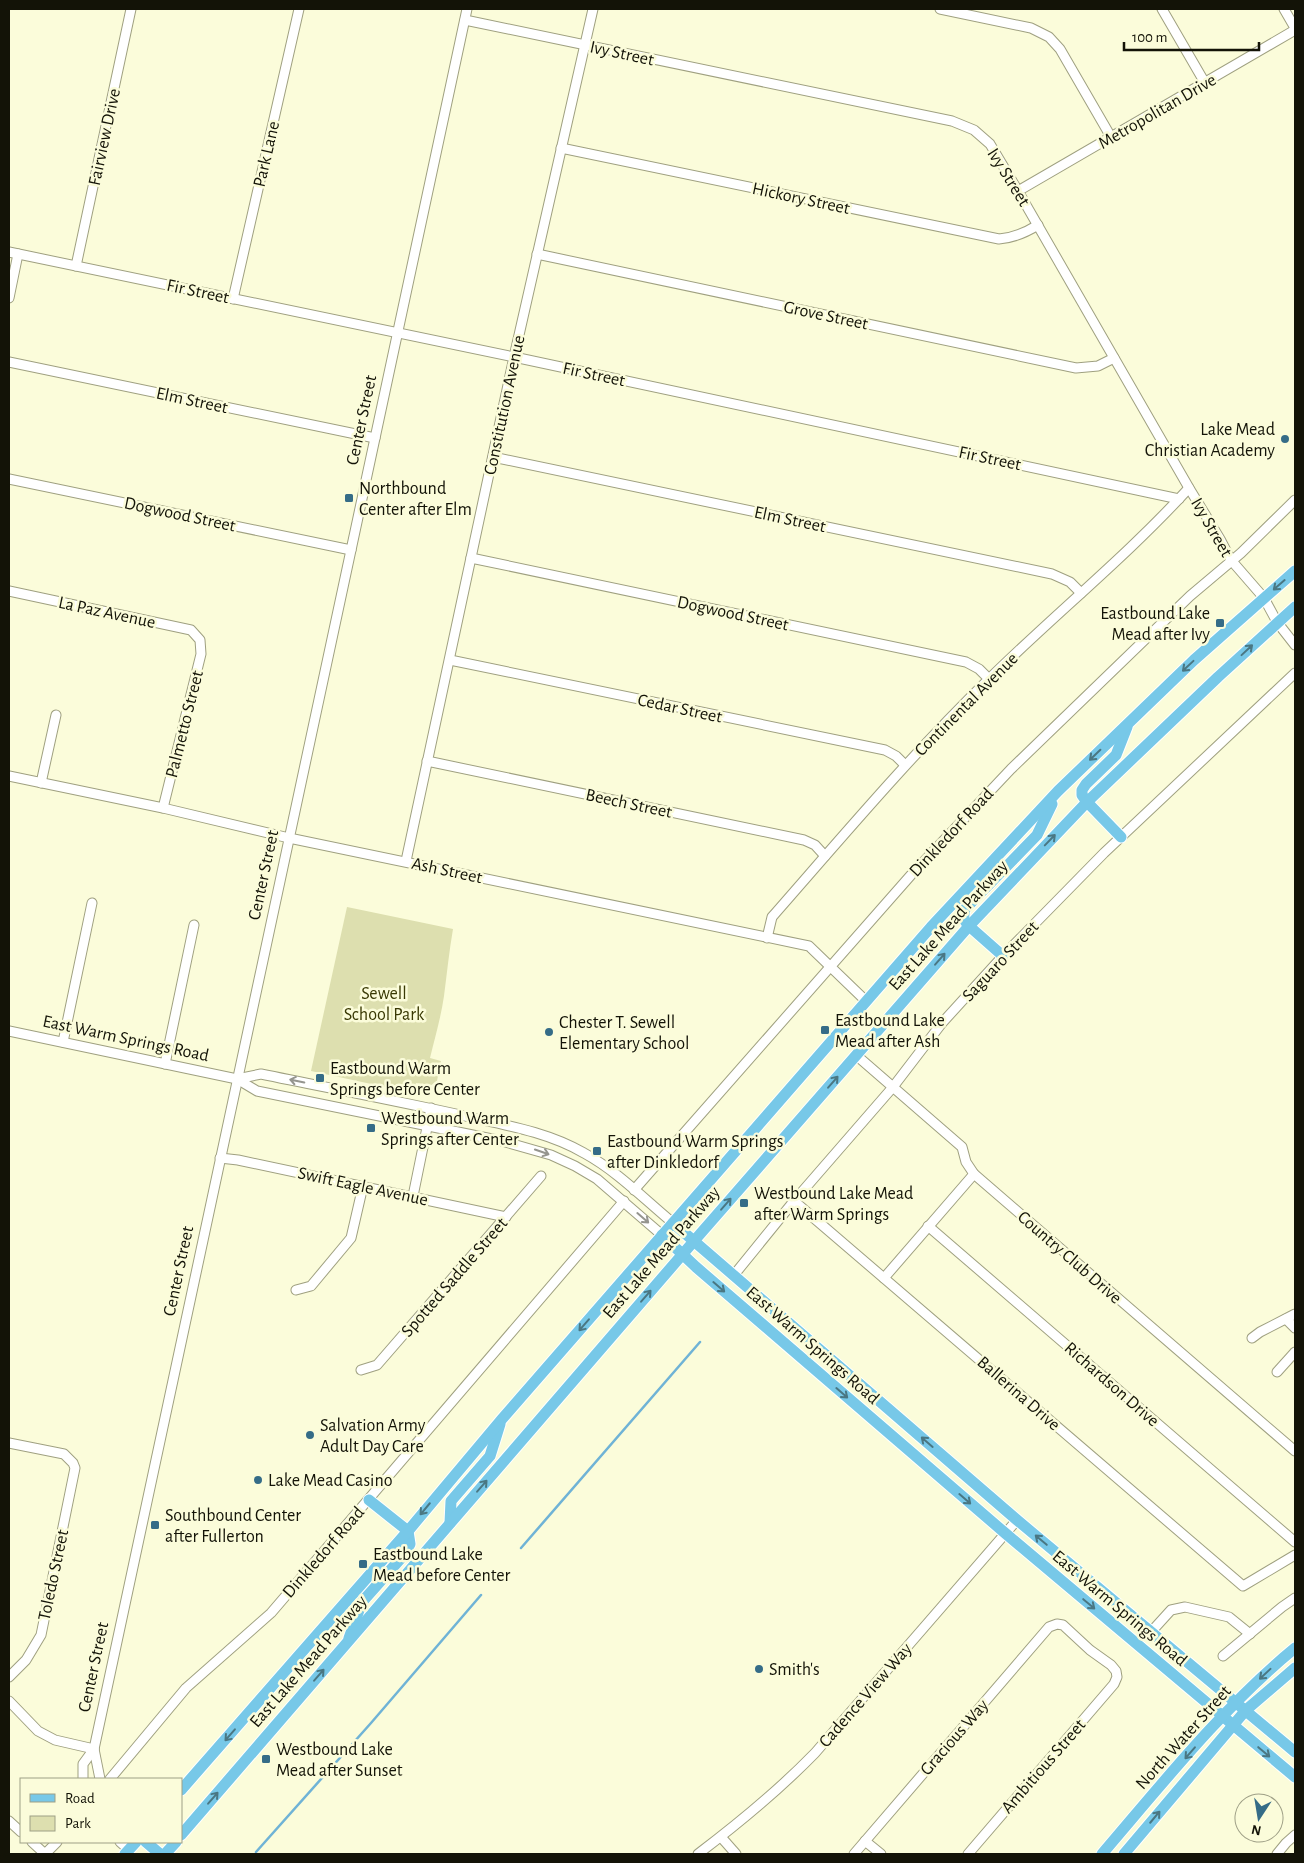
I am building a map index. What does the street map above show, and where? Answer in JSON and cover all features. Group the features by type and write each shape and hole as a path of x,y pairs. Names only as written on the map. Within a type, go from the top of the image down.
{"main road":[{"name":"East Lake Mead Parkway","path":"182,1789 408,1531 502,1418 931,927 1058,791 1194,660 1295,571"},
{"name":"East Lake Mead Parkway","path":"182,1834 969,926 1087,802 1295,607"},
{"path":"1120,837 1087,802 1082,795 1082,790 1116,756 1130,721"},
{"path":"1003,956 964,921 965,909 1036,835 1058,791"},
{"name":"East Warm Springs Road","path":"673,1223 1017,1520 1295,1752"},
{"name":"East Warm Springs Road","path":"662,1236 1005,1533 1295,1778"},
{"path":"885,1430 897,1416"},
{"path":"450,1523 451,1501 490,1456 502,1418"},
{"path":"346,1644 362,1602 402,1557 410,1544 408,1531 369,1500"},
{"name":"North Water Street","path":"1102,1854 1237,1702 1270,1669 1295,1648"},
{"name":"North Water Street","path":"1124,1854 1246,1710 1295,1668"},
{"path":"147,1843 160,1854"},
{"path":"165,1854 175,1843"}],"street":[{"name":"Fairview Drive","path":"76,266 131,9"},
{"name":"Park Lane","path":"233,299 298,9"},
{"name":"Center Street","path":"100,1778 94,1749 467,9"},
{"name":"Constitution Avenue","path":"406,861 514,357 593,9"},
{"path":"940,9 1031,28 1049,37 1060,49 1111,137"},
{"path":"1162,9 1205,83"},
{"name":"Metropolitan Drive","path":"1018,191 1295,29 1284,9"},
{"name":"Ivy Street","path":"465,20 952,121 974,130 990,144 1189,488 1220,538 1231,560 1264,598 1277,622 1295,645"},
{"name":"Hickory Street","path":"561,148 999,239 1011,238 1038,225"},
{"name":"Fir Street","path":"14,253 514,357 1179,499"},
{"path":"9,298 14,253"},
{"name":"Grove Street","path":"537,254 1076,368 1098,366 1114,358"},
{"name":"Elm Street","path":"9,362 375,438"},
{"name":"Elm Street","path":"493,457 1052,574 1070,582 1081,594"},
{"name":"Dogwood Street","path":"9,478 351,550"},
{"name":"Continental Avenue","path":"768,938 772,917 905,765 989,679 1159,521 1189,488"},
{"name":"Dinkledorf Road","path":"634,1190 911,875 1011,769 1190,596 1295,500"},
{"name":"Dogwood Street","path":"471,558 966,662 979,669 989,679"},
{"name":"La Paz Avenue","path":"9,591 191,630 200,640"},
{"name":"Palmetto Street","path":"163,808 201,654 200,640"},
{"name":"Cedar Street","path":"450,660 885,750 896,756 905,765"},
{"name":"Saguaro Street","path":"734,1275 794,1201 893,1087 942,1023 1003,956 1120,837 1295,673"},
{"path":"42,783 56,715"},
{"name":"Beech Street","path":"428,761 804,840 815,845 825,856"},
{"name":"Ash Street","path":"9,776 163,808 289,838 809,946 866,1001"},
{"path":"63,1042 92,903"},
{"path":"165,1064 194,925"},
{"name":"East Warm Springs Road","path":"9,1031 237,1079 257,1091 510,1143 551,1155 597,1179 662,1236"},
{"name":"Country Club Drive","path":"856,1055 962,1147 966,1162 974,1174 1295,1451"},
{"name":"East Warm Springs Road","path":"237,1079 262,1074 431,1108 558,1140 584,1152 607,1168 673,1223"},
{"path":"413,1196 431,1108"},
{"name":"Swift Eagle Avenue","path":"220,1158 238,1160 413,1196 506,1217"},
{"path":"884,1278 974,1174"},
{"name":"Spotted Saddle Street","path":"361,1370 377,1365 540,1176"},
{"path":"296,1290 311,1286 351,1238 363,1186"},
{"name":"Dinkledorf Road","path":"111,1778 186,1688 271,1613 624,1201"},
{"name":"Ballerina Drive","path":"794,1201 1243,1586 1295,1555"},
{"name":"Richardson Drive","path":"928,1226 1295,1542"},
{"path":"1252,1338 1295,1314"},
{"path":"1286,1319 1295,1328"},
{"path":"1277,1372 1295,1352"},
{"name":"Toledo Street","path":"9,1443 64,1454 73,1463 75,1468 41,1635 26,1660 9,1678"},
{"name":"Cadence View Way","path":"698,1854 783,1785 815,1753 1017,1520"},
{"path":"1223,1656 1295,1598"},
{"path":"1151,1632 1168,1613 1175,1608 1184,1607 1229,1617 1250,1634"},
{"name":"Ambitious Street","path":"968,1854 1109,1691 1117,1677 1112,1665 1090,1650 1064,1625 1058,1624"},
{"name":"Gracious Way","path":"854,1854 1049,1626 1058,1624"},
{"path":"9,1701 38,1731 55,1740 94,1749"},
{"name":"Center Street","path":"83,1778 83,1764 94,1749"},
{"path":"9,1821 20,1831"},
{"path":"1277,1854 1295,1835"},
{"path":"721,1837 736,1854"},
{"path":"865,1841 880,1854"},
{"path":"33,1843 45,1854 56,1843"}],"green space":[{"name":"Sewell School Park","path":"347,907 453,929 443,1004 430,1058 441,1061 437,1081 430,1086 416,1083 413,1093 311,1071"}],"waterway":[{"path":"521,1548 700,1342"},
{"path":"256,1852 371,1723 481,1595"}],"place":[{"name":"Lake Mead Christian Academy","path":"1285,439"},
{"name":"Northbound Center after Elm","path":"349,498"},
{"name":"Eastbound Lake Mead after Ivy","path":"1220,623"},
{"name":"Eastbound Lake Mead after Ash","path":"825,1030"},
{"name":"Chester T. Sewell Elementary School","path":"549,1032"},
{"name":"Eastbound Warm Springs before Center","path":"320,1078"},
{"name":"Westbound Warm Springs after Center","path":"371,1128"},
{"name":"Eastbound Warm Springs after Dinkledorf","path":"597,1151"},
{"name":"Westbound Lake Mead after Warm Springs","path":"744,1203"},
{"name":"Salvation Army Adult Day Care","path":"310,1435"},
{"name":"Lake Mead Casino","path":"258,1480"},
{"name":"Southbound Center after Fullerton","path":"155,1525"},
{"name":"Eastbound Lake Mead before Center","path":"363,1564"},
{"name":"Smith's","path":"759,1669"},
{"name":"Westbound Lake Mead after Sunset","path":"266,1759"}]}
